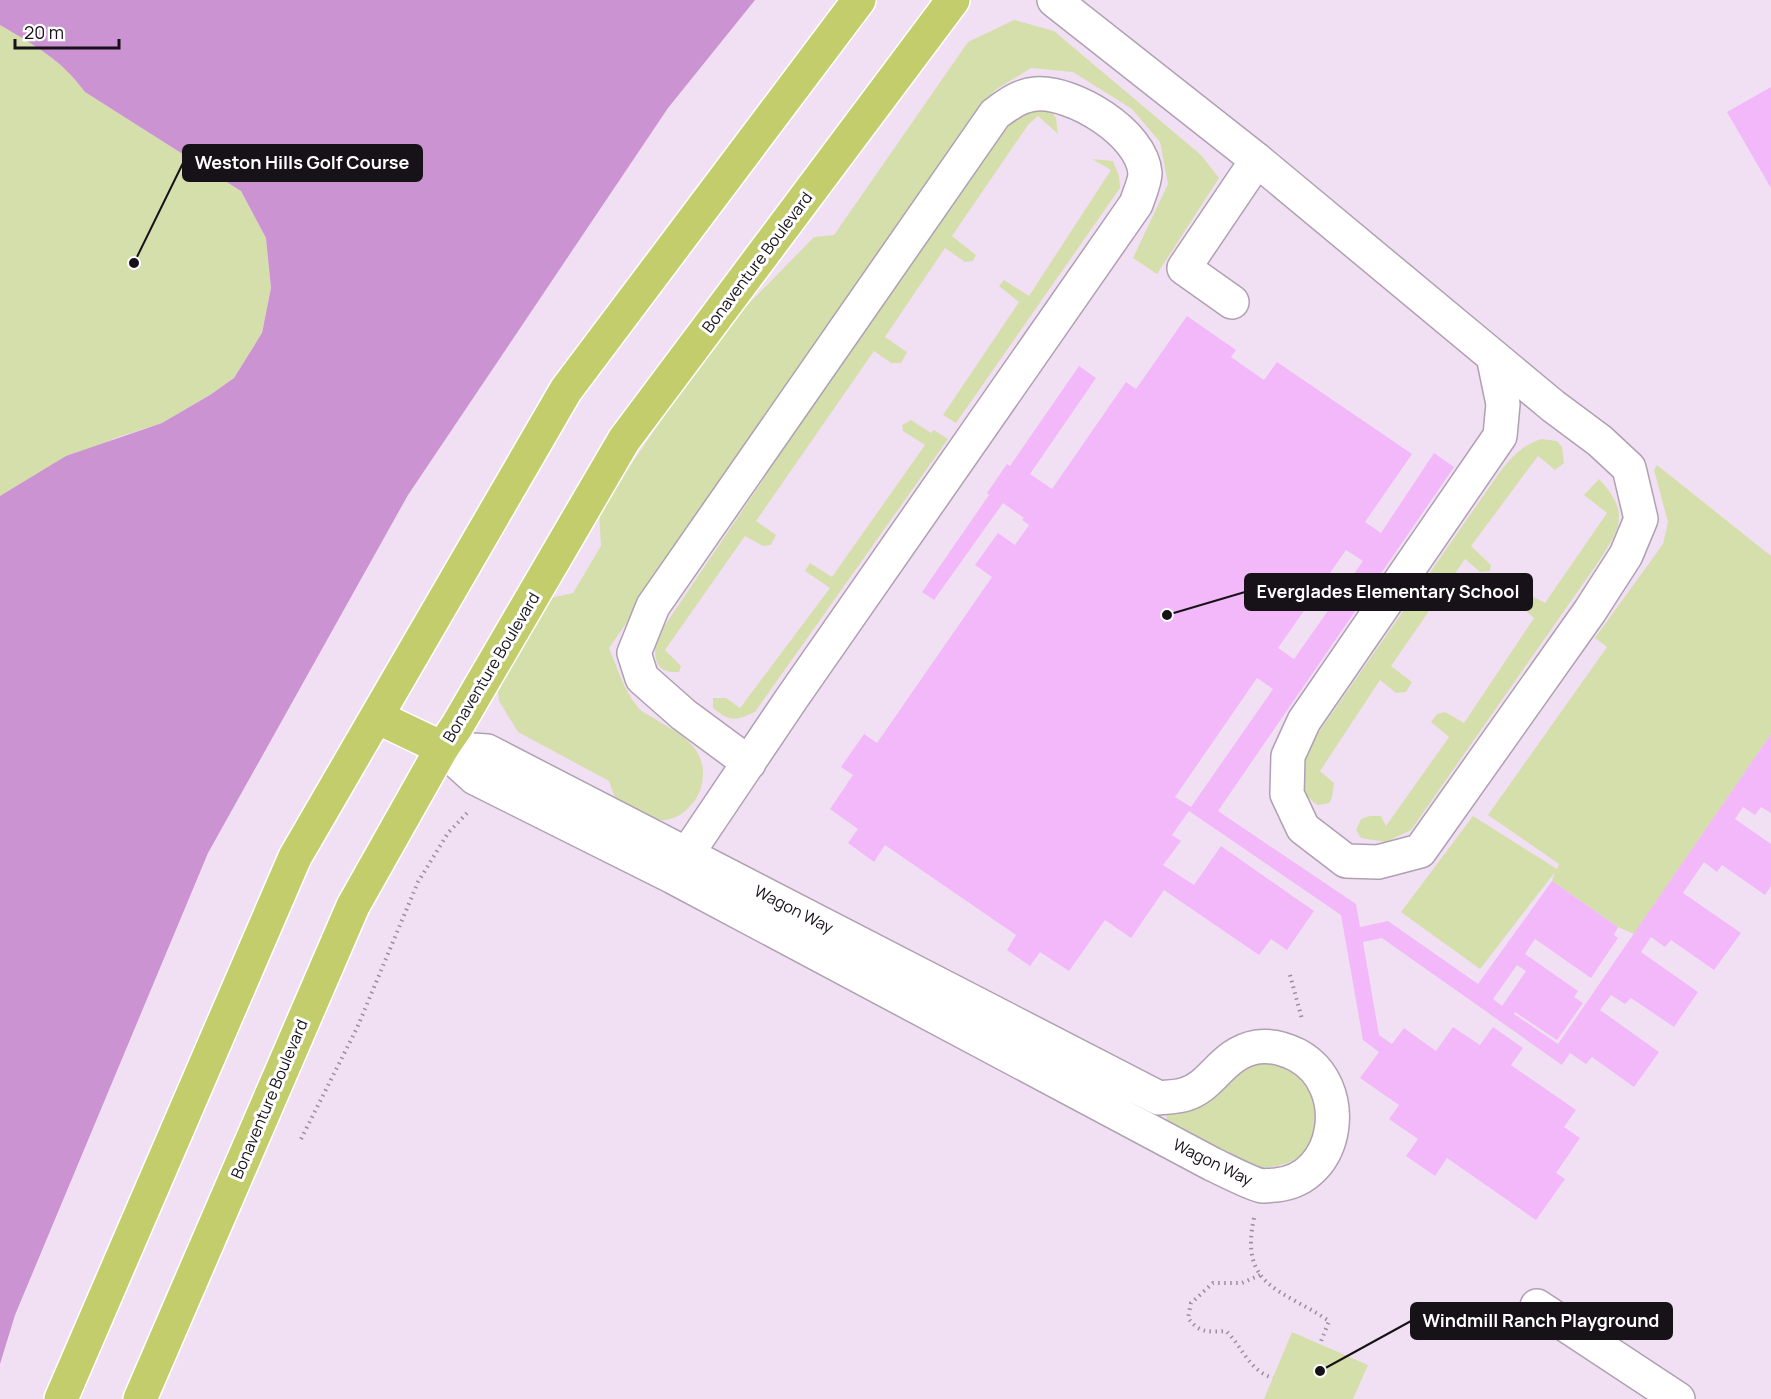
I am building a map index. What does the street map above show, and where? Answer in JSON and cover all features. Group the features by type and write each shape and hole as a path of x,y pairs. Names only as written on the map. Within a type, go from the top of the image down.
{"main road":[{"path":"61,1399 295,857 566,390 859,0"},
{"name":"Bonaventure Boulevard","path":"140,1399 353,906 442,748 624,440 953,0"},
{"name":"Wagon Way","path":"377,717 442,748"}],"street":[{"path":"1053,0 1257,160 1493,357 1600,441 1629,468 1641,519 1626,555 1590,611 1420,851 1378,862 1346,861 1303,828 1287,794 1288,756 1304,721 1500,436 1503,404 1493,357"},
{"path":"687,854 1136,204 1145,174 1138,149 1112,123 1068,98 1036,93 1012,101 995,114 653,606 634,653 642,678 684,715 749,763"},
{"path":"1232,302 1184,268 1257,160"},
{"name":"Wagon Way","path":"442,748 487,751 1159,1098 1187,1094 1204,1083 1221,1065 1238,1053 1259,1046 1285,1049 1306,1060 1323,1078 1331,1099 1333,1126 1324,1152 1312,1170 1290,1184 1263,1186 1212,1164 674,877 475,778 442,748"},
{"path":"1537,1306 1678,1399"}],"path":[{"path":"301,1139 357,1028 418,882 448,833 469,811"},
{"path":"1290,975 1304,1027"},
{"path":"1257,1212 1250,1240 1251,1259 1260,1275 1291,1299 1329,1321 1320,1344"},
{"path":"1260,1275 1242,1283 1213,1283 1191,1303 1188,1317 1195,1327 1208,1332 1226,1331 1235,1340 1249,1363 1263,1375 1273,1378"}],"green space":[{"path":"1014,20 1054,31 1201,155 1219,178 1157,274 1133,258 1168,184 1160,142 1132,109 1073,72 1031,68 995,90 609,648 625,686 638,708 685,738 698,753 703,772 702,785 697,798 678,816 656,820 641,816 622,806 609,781 518,732 499,701 497,685 551,598 573,593 601,546 599,511 724,329 814,237 834,235 968,42"},
{"path":"0,25 36,46 56,61 85,92 241,191 266,238 271,288 262,333 234,378 162,423 115,438 0,496"},
{"path":"1035,110 1051,111 1056,118 1058,134 1038,116 1028,125 952,236 976,255 973,261 965,262 945,248 885,337 907,352 901,363 891,363 874,351 756,521 776,535 771,545 763,546 745,536 665,650 681,666 679,672 664,670 657,662 655,651 657,637 806,413 997,140 1013,122"},
{"path":"1092,159 1113,161 1119,176 1120,188 956,423 943,415 1019,302 999,286 1004,280 1029,296 1111,170"},
{"path":"911,420 931,433 934,430 948,439 755,712 733,719 719,713 713,708 713,698 726,698 740,708 830,588 805,571 810,563 832,577 925,445 903,431 902,425"},
{"path":"1541,439 1557,441 1562,447 1564,463 1555,470 1538,456 1471,546 1491,565 1490,571 1480,572 1465,559 1391,666 1412,682 1406,692 1396,693 1380,680 1320,771 1334,783 1329,803 1318,805 1304,792 1300,776 1312,742 1502,469 1519,451"},
{"path":"1657,465 1771,556 1771,734 1634,934 1618,927 1552,881 1555,872 1480,969 1401,912 1473,816 1557,869 1559,864 1488,815 1607,647 1595,638 1663,544 1668,522 1654,470"},
{"path":"1599,479 1615,501 1619,520 1613,538 1599,561 1411,830 1386,842 1361,838 1356,830 1361,819 1381,816 1386,826 1449,737 1431,722 1437,714 1445,712 1464,723 1534,618 1515,601 1524,592 1545,603 1607,513 1584,495"},
{"path":"1267,1060 1298,1072 1317,1103 1315,1133 1304,1152 1296,1158 1277,1166 1254,1167 1167,1120 1166,1110 1235,1069"},
{"path":"1292,1332 1368,1365 1353,1399 1264,1399"}],"shaded area":[{"path":"0,0 755,0 668,108 408,495 208,853 15,1315 0,1364 0,496 66,456 162,423 234,378 262,333 271,288 266,238 241,191 85,92 56,61 36,46 0,25"}],"building":[{"path":"1771,87 1771,188 1727,112"},
{"path":"1187,316 1236,350 1231,357 1264,380 1277,362 1412,454 1365,522 1381,533 1434,453 1454,467 1218,811 1356,904 1360,927 1388,921 1478,984 1552,881 1618,927 1614,935 1618,938 1591,978 1535,939 1525,954 1578,991 1574,997 1583,1003 1557,1040 1515,1012 1514,1014 1558,1044 1771,734 1771,813 1761,807 1755,815 1743,807 1735,819 1771,844 1771,886 1765,895 1722,865 1717,872 1704,862 1683,893 1741,933 1714,970 1671,940 1665,947 1651,937 1641,952 1698,992 1674,1027 1631,998 1625,1004 1611,995 1600,1010 1659,1052 1634,1087 1592,1057 1586,1064 1570,1053 1562,1065 1382,938 1363,942 1379,1035 1392,1044 1404,1028 1436,1051 1453,1027 1480,1045 1493,1027 1523,1048 1511,1065 1576,1110 1564,1127 1580,1138 1556,1173 1565,1179 1536,1220 1447,1158 1435,1176 1406,1156 1418,1139 1389,1119 1399,1105 1360,1078 1379,1052 1363,1040 1341,915 1189,811 1172,835 1181,841 1163,865 1194,885 1221,846 1314,911 1287,950 1271,939 1259,955 1164,890 1131,938 1105,920 1069,971 1040,952 1030,966 1007,950 1016,935 885,845 874,862 848,843 858,829 830,809 853,775 841,767 864,734 877,743 992,577 975,565 998,533 1015,545 1029,525 1022,520 1024,518 1003,503 934,600 922,592 989,495 987,493 1007,464 1010,466 1079,366 1096,378 1030,474 1052,489 1126,382 1136,389","holes":["1346,550 1363,561 1294,659 1278,648","1257,678 1273,689 1191,807 1175,797","1517,965 1526,971 1502,1006 1493,999"]}],"place":[{"name":"Weston Hills Golf Course","path":"134,263"},
{"name":"Everglades Elementary School","path":"1167,615"},
{"name":"Windmill Ranch Playground","path":"1320,1371"}]}
